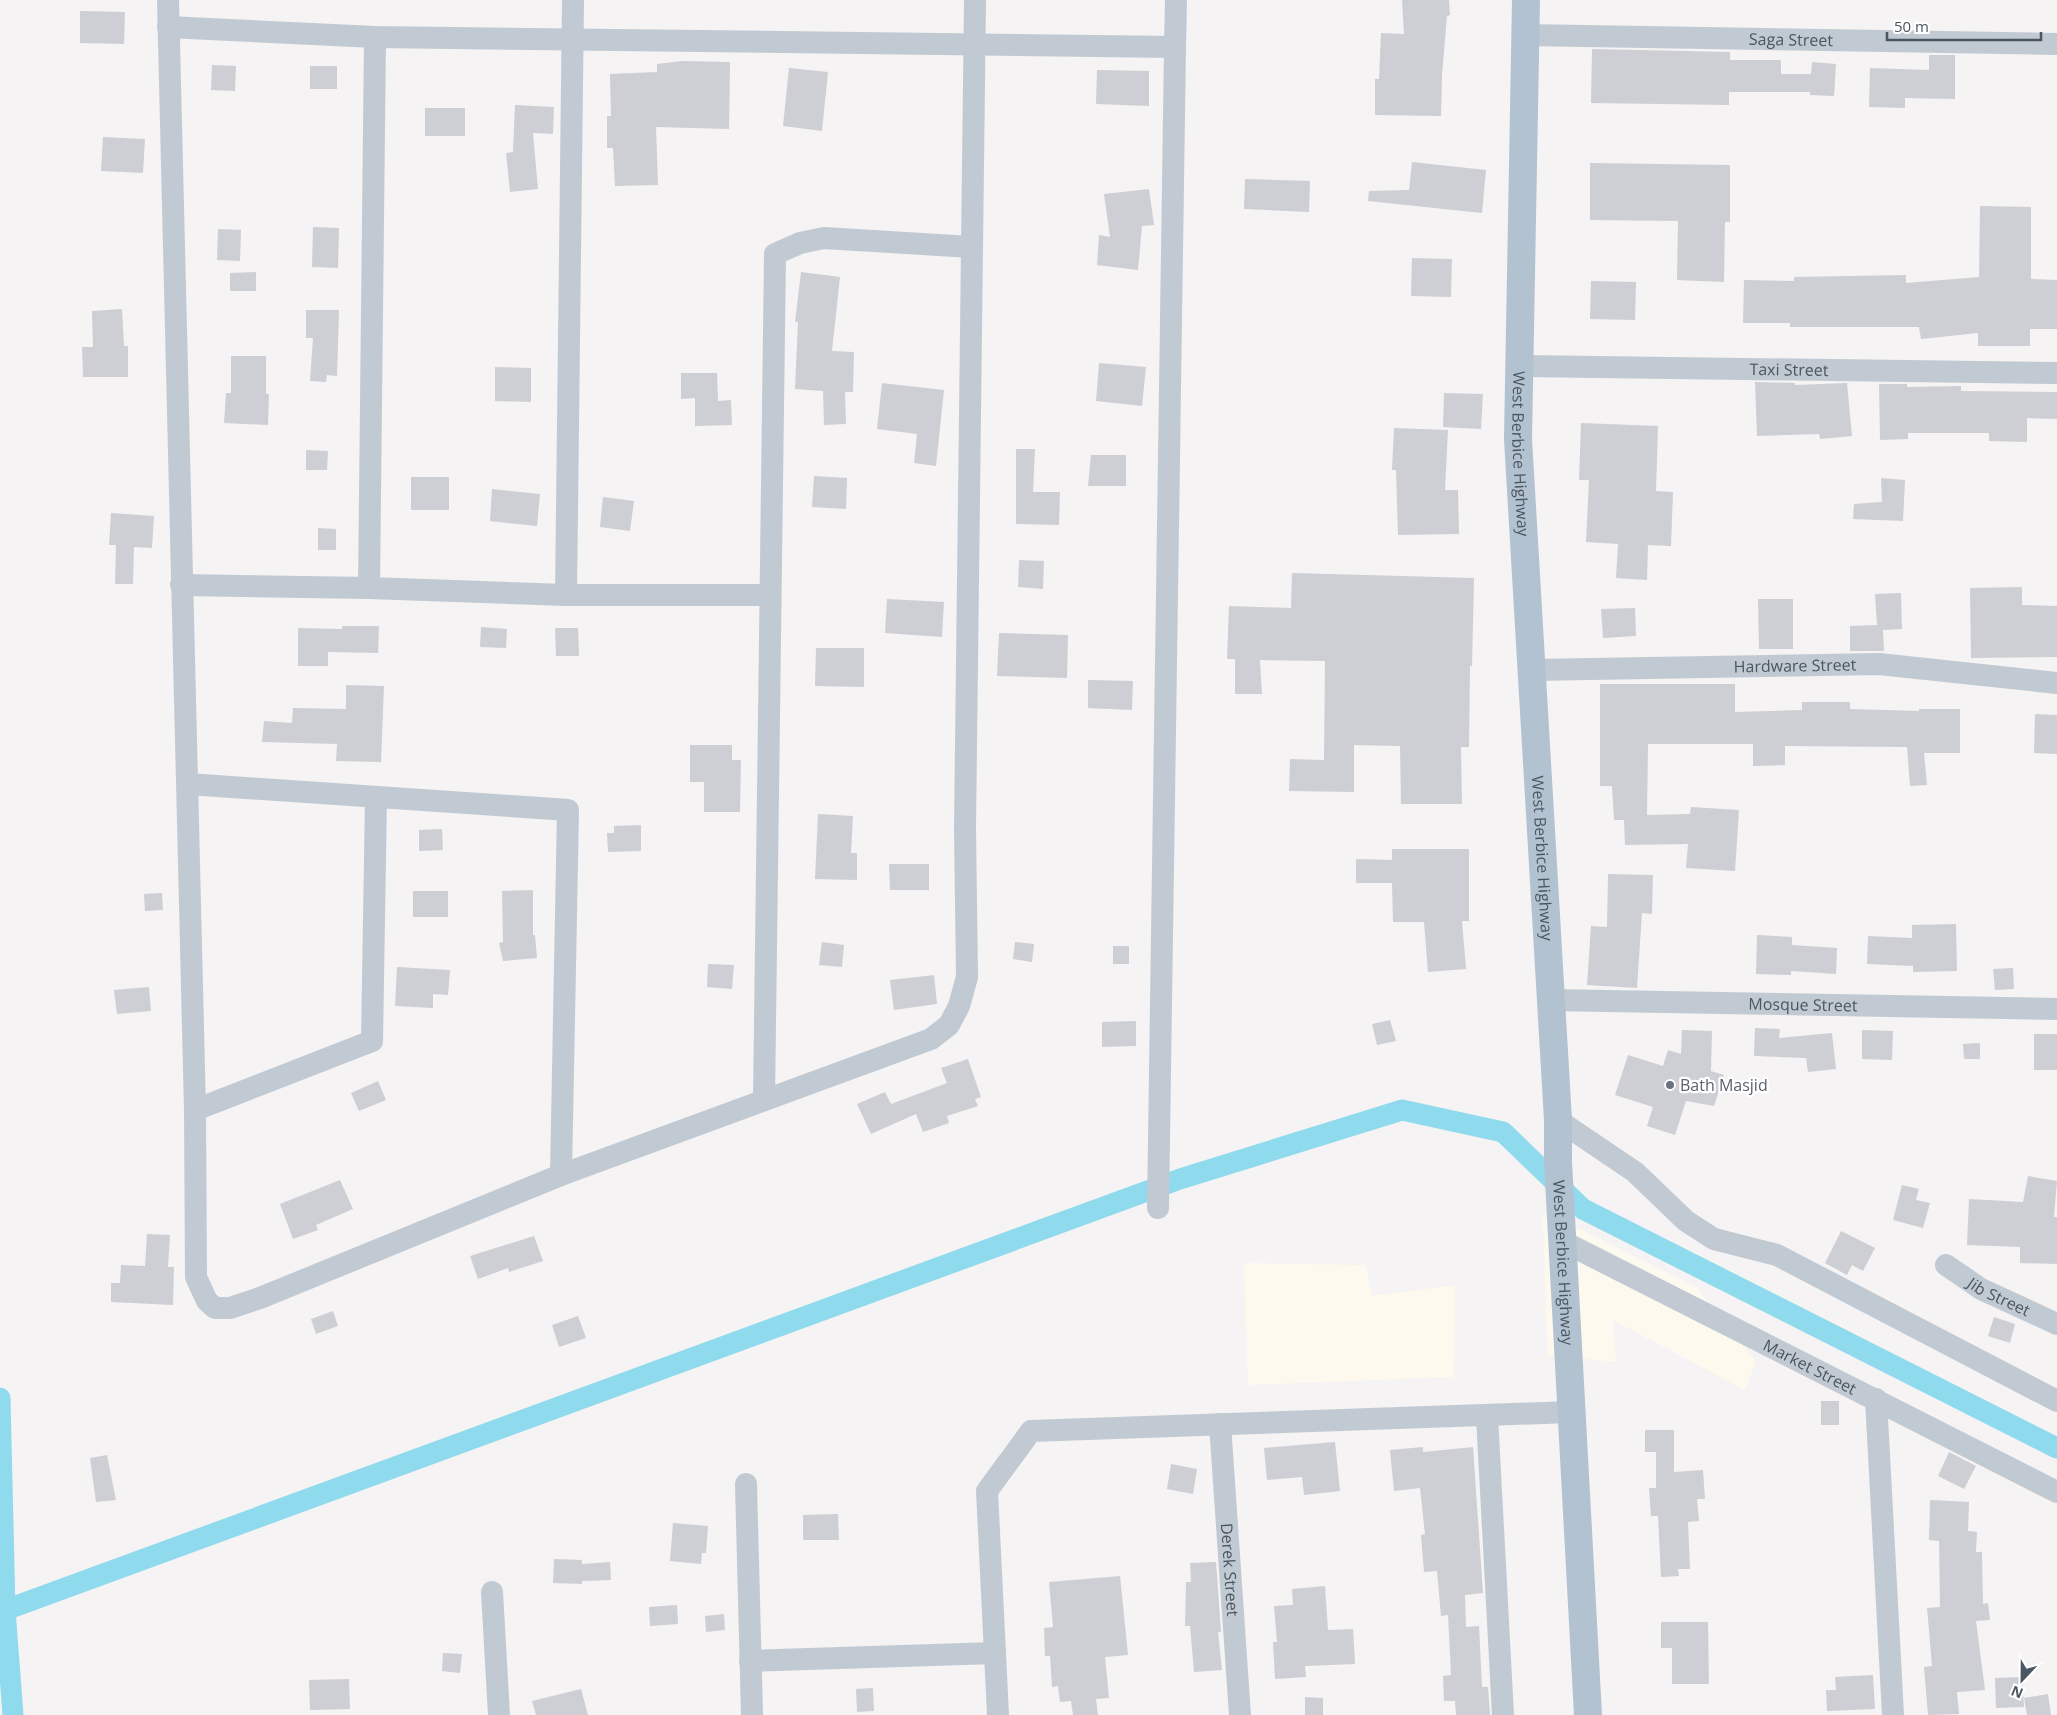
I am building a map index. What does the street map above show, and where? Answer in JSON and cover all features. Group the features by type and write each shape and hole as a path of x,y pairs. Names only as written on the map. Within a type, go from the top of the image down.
{"main road":[{"name":"West Berbice Highway","path":"1526,0 1518,440 1533,670 1549,1000 1558,1120 1558,1162 1588,1715"}],"street":[{"path":"168,0 188,784 195,1110 196,1277 207,1301 215,1308 230,1308 260,1298 561,1175 931,1039 949,1025 959,1006 967,977 965,818 971,247 976,0"},
{"path":"566,595 573,0"},
{"path":"1158,1208 1176,0"},
{"path":"168,27 375,37 1175,47"},
{"name":"Saga Street","path":"1525,34 2057,44"},
{"path":"369,588 375,37"},
{"path":"764,1100 769,595 773,476 774,254 800,243 824,238 971,247"},
{"name":"Taxi Street","path":"1520,366 2057,374"},
{"path":"182,585 369,588 566,595 769,595"},
{"name":"Hardware Street","path":"1533,670 1879,664 2057,683"},
{"path":"188,784 568,810 561,1175"},
{"path":"195,1110 372,1041 376,797"},
{"name":"Mosque Street","path":"1549,1000 2057,1009"},
{"path":"1558,1120 1635,1172 1686,1221 1714,1239 1777,1255 2057,1401"},
{"name":"Market Street","path":"1562,1241 2057,1492"},
{"name":"Jib Street","path":"1946,1265 1981,1289 2057,1324"},
{"path":"1876,1399 1893,1715"},
{"path":"998,1715 986,1491 1031,1431 1571,1412"},
{"path":"1487,1416 1502,1715"},
{"name":"Derek Street","path":"1220,1424 1240,1715"},
{"path":"746,1484 752,1715"},
{"path":"492,1592 499,1715"},
{"path":"750,1661 994,1653"}],"shaded area":[{"path":"1543,1217 1580,1229 1696,1287 1756,1361 1745,1390 1613,1320 1616,1362 1547,1355"},
{"path":"1244,1263 1366,1265 1372,1296 1455,1285 1454,1377 1248,1385"}],"building":[{"path":"1402,0 1449,0 1450,15 1447,16 1441,116 1375,115 1375,79 1379,79 1381,33 1404,34"},
{"path":"80,11 125,12 124,44 80,43"},
{"path":"1592,49 1730,52 1730,60 1781,60 1781,74 1811,74 1812,62 1836,64 1834,96 1810,95 1810,92 1729,92 1729,105 1591,103"},
{"path":"1929,55 1955,55 1955,99 1905,98 1905,108 1869,107 1870,68 1929,70"},
{"path":"682,61 730,62 729,129 656,127 658,185 615,186 613,148 607,148 607,116 611,116 610,74 657,72 657,64"},
{"path":"212,65 236,66 235,91 211,90"},
{"path":"310,66 337,66 337,89 310,89"},
{"path":"789,68 828,72 822,131 783,126"},
{"path":"1097,70 1149,71 1149,106 1096,104"},
{"path":"515,105 554,107 553,134 533,133 538,189 510,192 506,153 513,152"},
{"path":"425,108 465,108 465,136 425,136"},
{"path":"103,137 145,139 143,173 101,171"},
{"path":"1412,162 1486,170 1482,213 1368,201 1369,191 1409,190"},
{"path":"1590,163 1730,165 1730,222 1725,222 1724,282 1677,280 1678,221 1590,220"},
{"path":"1245,179 1310,181 1309,212 1244,209"},
{"path":"1149,189 1154,225 1142,226 1138,270 1097,265 1099,235 1110,237 1104,194"},
{"path":"1980,206 2031,207 2031,279 2057,280 2057,329 2030,329 2030,346 1978,346 1978,333 1921,339 1919,327 1790,327 1790,323 1743,323 1744,280 1794,281 1794,277 1906,275 1906,283 1979,277"},
{"path":"313,227 339,228 338,268 312,267"},
{"path":"218,229 241,230 240,261 217,260"},
{"path":"1412,258 1452,259 1451,297 1411,296"},
{"path":"256,272 256,291 230,291 230,273"},
{"path":"801,272 840,277 832,351 854,352 853,392 845,392 846,424 824,425 823,391 795,389 798,322 795,322"},
{"path":"1591,281 1636,282 1635,320 1590,319"},
{"path":"122,309 124,346 128,346 128,377 83,377 82,347 93,347 92,311"},
{"path":"306,310 339,310 337,376 327,375 326,382 310,381 313,338 306,338"},
{"path":"231,356 266,356 266,394 269,394 268,425 224,423 226,393 231,393"},
{"path":"1099,363 1146,367 1142,406 1096,401"},
{"path":"495,367 531,368 531,402 495,401"},
{"path":"681,373 717,373 718,401 731,400 732,425 695,426 695,398 681,399"},
{"path":"1755,382 1795,383 1795,385 1847,383 1852,436 1820,439 1819,434 1757,436"},
{"path":"882,383 944,390 936,466 914,463 917,434 877,429"},
{"path":"1879,384 1907,384 1907,387 1961,386 1961,391 2057,392 2057,419 2027,418 2027,442 1989,441 1989,433 1908,433 1908,439 1880,440"},
{"path":"1444,393 1483,394 1481,429 1443,427"},
{"path":"1581,423 1658,426 1656,491 1673,492 1671,546 1648,545 1647,580 1616,578 1618,544 1586,542 1589,480 1579,480"},
{"path":"1394,428 1448,430 1445,490 1458,490 1459,534 1398,535 1396,470 1392,470"},
{"path":"1016,449 1035,449 1033,492 1060,492 1059,525 1016,524"},
{"path":"306,450 328,451 327,470 306,470"},
{"path":"1091,455 1126,455 1126,486 1088,486"},
{"path":"814,476 847,478 846,509 812,507"},
{"path":"411,477 449,477 449,510 411,510"},
{"path":"1881,478 1905,480 1903,521 1853,519 1854,504 1882,502"},
{"path":"492,489 540,494 537,526 490,521"},
{"path":"603,497 634,501 630,531 600,527"},
{"path":"111,513 154,516 152,548 134,547 133,584 115,584 116,545 109,545"},
{"path":"318,528 336,529 336,550 318,550"},
{"path":"1019,560 1044,561 1043,589 1018,587"},
{"path":"1292,573 1474,578 1469,747 1461,747 1462,804 1401,804 1400,746 1354,745 1354,792 1289,791 1290,759 1324,760 1325,661 1260,660 1262,694 1235,694 1235,659 1227,659 1229,606 1291,608"},
{"path":"2022,587 2022,605 2057,606 2057,657 1971,658 1970,588"},
{"path":"1901,593 1902,629 1883,630 1884,651 1850,651 1850,626 1877,625 1875,594"},
{"path":"887,599 944,602 942,637 885,633"},
{"path":"1758,599 1793,599 1793,649 1759,649"},
{"path":"1635,608 1636,636 1603,638 1601,609"},
{"path":"342,626 379,626 378,653 328,652 328,666 298,666 298,628 342,629"},
{"path":"481,627 507,629 506,648 480,647"},
{"path":"555,628 578,628 579,656 556,656"},
{"path":"999,633 1068,635 1067,678 997,676"},
{"path":"816,648 864,648 864,687 815,686"},
{"path":"1088,680 1133,681 1132,710 1088,708"},
{"path":"1600,684 1735,684 1735,712 1802,710 1802,702 1850,702 1850,709 1919,711 1919,709 1960,709 1960,753 1924,753 1927,785 1910,786 1907,747 1785,746 1785,765 1753,766 1753,744 1648,744 1647,815 1690,814 1691,807 1739,810 1735,871 1686,868 1688,844 1625,845 1624,820 1614,820 1612,786 1600,786"},
{"path":"346,685 384,686 381,762 336,761 337,744 262,742 264,721 292,723 293,708 346,709"},
{"path":"2035,714 2057,715 2057,754 2034,753"},
{"path":"690,745 732,745 732,760 741,760 740,812 704,812 704,782 690,782"},
{"path":"818,814 853,816 851,853 857,853 857,880 815,879"},
{"path":"641,825 641,851 608,852 607,833 614,833 614,826"},
{"path":"442,829 443,850 419,851 419,830"},
{"path":"1392,849 1469,849 1469,921 1462,921 1466,969 1428,972 1424,922 1393,922 1392,883 1356,883 1356,859 1392,860"},
{"path":"889,864 929,864 929,890 890,890"},
{"path":"1608,874 1653,875 1652,914 1642,913 1637,988 1587,985 1591,926 1607,927"},
{"path":"533,890 533,935 535,935 537,958 503,961 499,943 503,942 502,891"},
{"path":"413,891 448,891 448,917 413,917"},
{"path":"162,893 163,910 145,911 144,894"},
{"path":"1956,924 1957,971 1913,972 1913,966 1867,964 1868,936 1912,938 1912,925"},
{"path":"1757,935 1792,937 1792,945 1837,948 1836,974 1791,971 1791,975 1756,974"},
{"path":"822,942 844,945 842,967 819,965"},
{"path":"1015,942 1034,944 1032,962 1013,959"},
{"path":"1113,946 1129,946 1129,964 1113,964"},
{"path":"708,964 734,965 732,989 707,987"},
{"path":"397,967 450,970 448,995 433,994 433,1008 395,1006"},
{"path":"2013,968 2014,989 1995,990 1993,969"},
{"path":"934,975 937,1004 894,1010 890,980"},
{"path":"149,987 151,1011 117,1014 114,990"},
{"path":"1390,1020 1396,1041 1377,1045 1372,1024"},
{"path":"1136,1021 1136,1046 1102,1047 1102,1022"},
{"path":"1755,1028 1780,1029 1779,1038 1832,1033 1836,1069 1808,1072 1806,1058 1754,1056"},
{"name":"Bath Masjid","path":"1682,1030 1712,1031 1711,1071 1724,1075 1714,1106 1686,1101 1675,1135 1647,1126 1653,1107 1615,1095 1628,1055 1663,1066 1668,1050 1681,1054"},
{"path":"1862,1030 1893,1031 1892,1060 1862,1059"},
{"path":"2034,1034 2057,1034 2057,1070 2034,1070"},
{"path":"1980,1043 1980,1059 1964,1059 1963,1044"},
{"path":"968,1059 981,1097 975,1099 978,1106 947,1116 949,1123 923,1132 916,1114 871,1134 857,1104 885,1092 891,1104 947,1083 941,1068"},
{"path":"378,1081 386,1100 359,1111 351,1093"},
{"path":"2028,1176 2057,1181 2054,1217 2057,1217 2057,1264 2020,1263 2020,1247 1967,1245 1969,1199 2023,1202"},
{"path":"340,1180 353,1209 316,1225 318,1230 293,1239 280,1204"},
{"path":"1902,1185 1919,1189 1916,1200 1930,1203 1923,1228 1893,1220"},
{"path":"1841,1231 1875,1248 1863,1271 1852,1265 1847,1275 1825,1263"},
{"path":"147,1234 170,1235 168,1267 174,1267 173,1305 111,1302 111,1283 120,1283 121,1265 145,1266"},
{"path":"534,1236 543,1261 509,1272 508,1268 478,1279 470,1256"},
{"path":"333,1311 338,1326 316,1334 311,1319"},
{"path":"578,1316 586,1338 559,1347 552,1325"},
{"path":"1994,1317 2015,1324 2010,1343 1988,1336"},
{"path":"1821,1401 1839,1401 1839,1425 1821,1425"},
{"path":"1645,1430 1674,1430 1674,1472 1703,1470 1705,1499 1697,1499 1699,1521 1688,1522 1690,1569 1678,1569 1679,1576 1661,1577 1658,1516 1651,1516 1649,1488 1656,1488 1656,1452 1645,1452"},
{"path":"1335,1442 1340,1491 1304,1495 1302,1477 1267,1480 1264,1448"},
{"path":"1423,1447 1423,1452 1473,1447 1483,1593 1465,1595 1466,1627 1479,1626 1482,1687 1488,1687 1490,1715 1456,1715 1455,1701 1444,1701 1443,1676 1451,1675 1448,1615 1441,1616 1437,1571 1424,1572 1421,1535 1425,1534 1420,1488 1394,1491 1390,1450"},
{"path":"1949,1452 1976,1466 1964,1489 1938,1476"},
{"path":"107,1455 116,1500 96,1502 90,1458"},
{"path":"1171,1464 1197,1469 1193,1494 1167,1489"},
{"path":"1930,1500 1969,1502 1968,1531 1977,1532 1976,1552 1982,1552 1983,1604 1988,1603 1990,1620 1976,1621 1985,1690 1957,1692 1959,1714 1928,1715 1924,1667 1932,1666 1927,1608 1940,1607 1939,1541 1929,1540"},
{"path":"838,1514 839,1540 803,1540 803,1515"},
{"path":"673,1523 708,1526 706,1553 702,1553 701,1564 670,1561"},
{"path":"554,1559 582,1560 582,1564 610,1562 611,1580 582,1581 582,1584 553,1583"},
{"path":"1216,1562 1221,1632 1218,1632 1222,1670 1194,1672 1190,1626 1185,1626 1186,1582 1191,1582 1190,1563"},
{"path":"1120,1576 1128,1655 1105,1657 1109,1698 1096,1699 1098,1715 1073,1715 1071,1701 1060,1702 1058,1686 1052,1687 1050,1656 1045,1656 1044,1628 1053,1627 1049,1582"},
{"path":"1325,1586 1328,1630 1353,1629 1355,1664 1305,1666 1306,1677 1275,1679 1273,1642 1277,1642 1274,1606 1293,1605 1292,1589"},
{"path":"677,1605 678,1624 650,1626 649,1607"},
{"path":"724,1614 725,1630 706,1632 705,1616"},
{"path":"1661,1622 1708,1622 1709,1684 1672,1684 1672,1648 1661,1648"},
{"path":"443,1653 462,1654 460,1673 442,1671"},
{"path":"1873,1675 1875,1709 1827,1711 1826,1690 1836,1690 1835,1677"},
{"path":"2022,1677 2024,1707 1996,1708 1995,1678"},
{"path":"349,1679 350,1709 310,1710 309,1680"},
{"path":"873,1688 874,1711 857,1712 856,1689"},
{"path":"581,1689 588,1715 536,1715 532,1701"},
{"path":"2048,1694 2051,1715 2027,1715 2024,1698"},
{"path":"1305,1697 1323,1698 1323,1715 1305,1715"}],"waterway":[{"path":"0,1612 1180,1179 1402,1110 1503,1132 1583,1209 2057,1448"},
{"path":"0,1398 5,1610 13,1715"}],"place":[{"name":"Bath Masjid","path":"1670,1085"}]}
